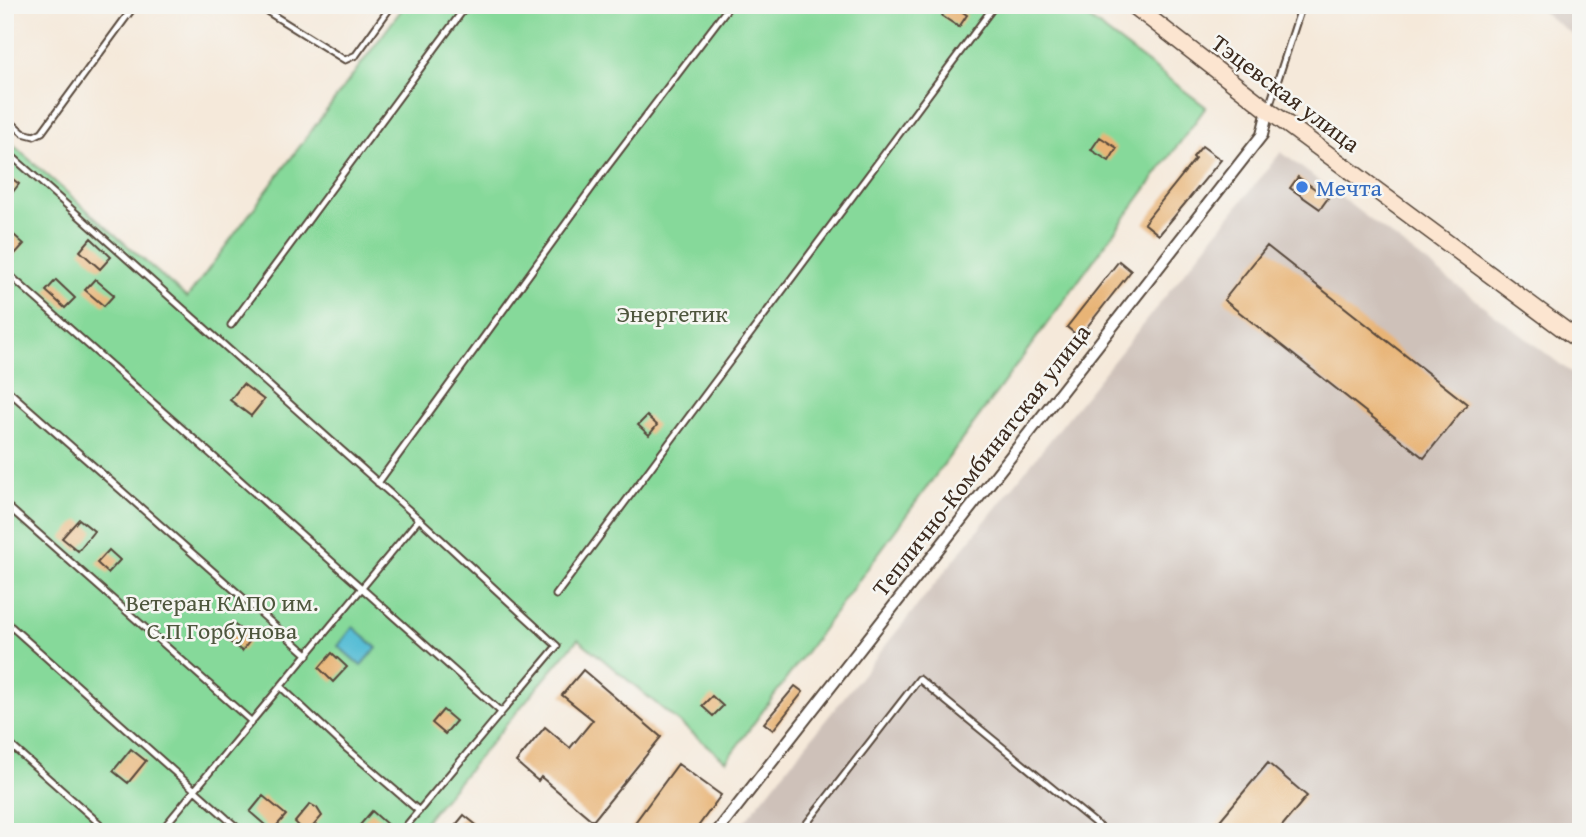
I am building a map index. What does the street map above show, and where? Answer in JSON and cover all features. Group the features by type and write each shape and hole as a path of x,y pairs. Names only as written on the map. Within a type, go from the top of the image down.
{"main road":[{"name":"Тэцевская улица","path":"1133,5 1268,110 1581,342"}],"street":[{"name":"Теплично-Комбинатская улица","path":"717,832 1262,135 1268,110"}],"lane":[{"path":"5,117 23,133 34,136 42,132 135,5"},
{"path":"257,5 345,60 356,55 392,5"},
{"path":"231,325 467,5"},
{"path":"378,483 604,171 730,5"},
{"path":"556,595 995,5"},
{"path":"1268,110 1302,5"},
{"path":"5,150 419,519 557,646 401,832"},
{"path":"5,271 502,712"},
{"path":"5,388 308,654"},
{"path":"5,504 252,722"},
{"path":"160,832 419,519"},
{"path":"5,621 242,832"},
{"path":"800,832 919,679 1106,832"},
{"path":"281,687 419,811"},
{"path":"5,740 109,832"}],"shaded area":[{"path":"1533,5 1581,5 1581,41"},
{"path":"1281,152 1581,380 1581,832 736,832"}],"green space":[{"name":"Энергетик","path":"405,5 1071,5 1206,107 726,761 578,639 416,832 5,832 5,138 187,298"}],"water":[{"path":"353,627 377,648 361,666 338,646"}],"building":[{"path":"948,5 967,15 959,27 942,16"},
{"path":"1100,137 1117,148 1109,161 1091,150"},
{"path":"1202,146 1221,160 1159,235 1144,223 1195,159 1193,157"},
{"path":"5,173 19,184 5,202"},
{"path":"1298,177 1328,198 1320,209 1290,188"},
{"path":"5,227 24,244 5,265"},
{"path":"91,238 111,257 100,269 80,251"},
{"path":"1267,246 1467,404 1424,458 1224,300"},
{"path":"1119,261 1131,271 1079,337 1067,327"},
{"path":"95,279 114,295 104,306 85,290"},
{"path":"56,280 75,298 65,308 46,291"},
{"path":"243,384 264,400 251,416 230,400"},
{"path":"647,416 657,425 649,435 638,425"},
{"path":"79,519 94,531 78,551 62,538"},
{"path":"109,550 120,560 108,573 97,563"},
{"path":"232,623 252,638 242,651 222,636"},
{"path":"332,653 347,667 333,682 319,668"},
{"path":"583,670 661,737 593,821 541,777 538,781 516,762 545,727 570,748 593,720 562,695"},
{"path":"795,686 803,692 773,730 764,723"},
{"path":"712,696 723,706 713,716 702,706"},
{"path":"443,710 456,721 445,734 432,723"},
{"path":"131,749 146,761 128,783 113,771"},
{"path":"1268,763 1307,796 1277,832 1210,832"},
{"path":"678,764 721,795 694,832 628,832"},
{"path":"263,796 286,815 272,831 250,812"},
{"path":"310,804 317,808 322,816 305,832 295,822"},
{"path":"372,811 389,826 384,832 354,832"},
{"path":"464,815 485,832 450,832"}],"place":[{"name":"Мечта","path":"1302,187"}],"park label":[{"name":"Ветеран КАПО им. С.П Горбунова","path":"222,616"}]}
